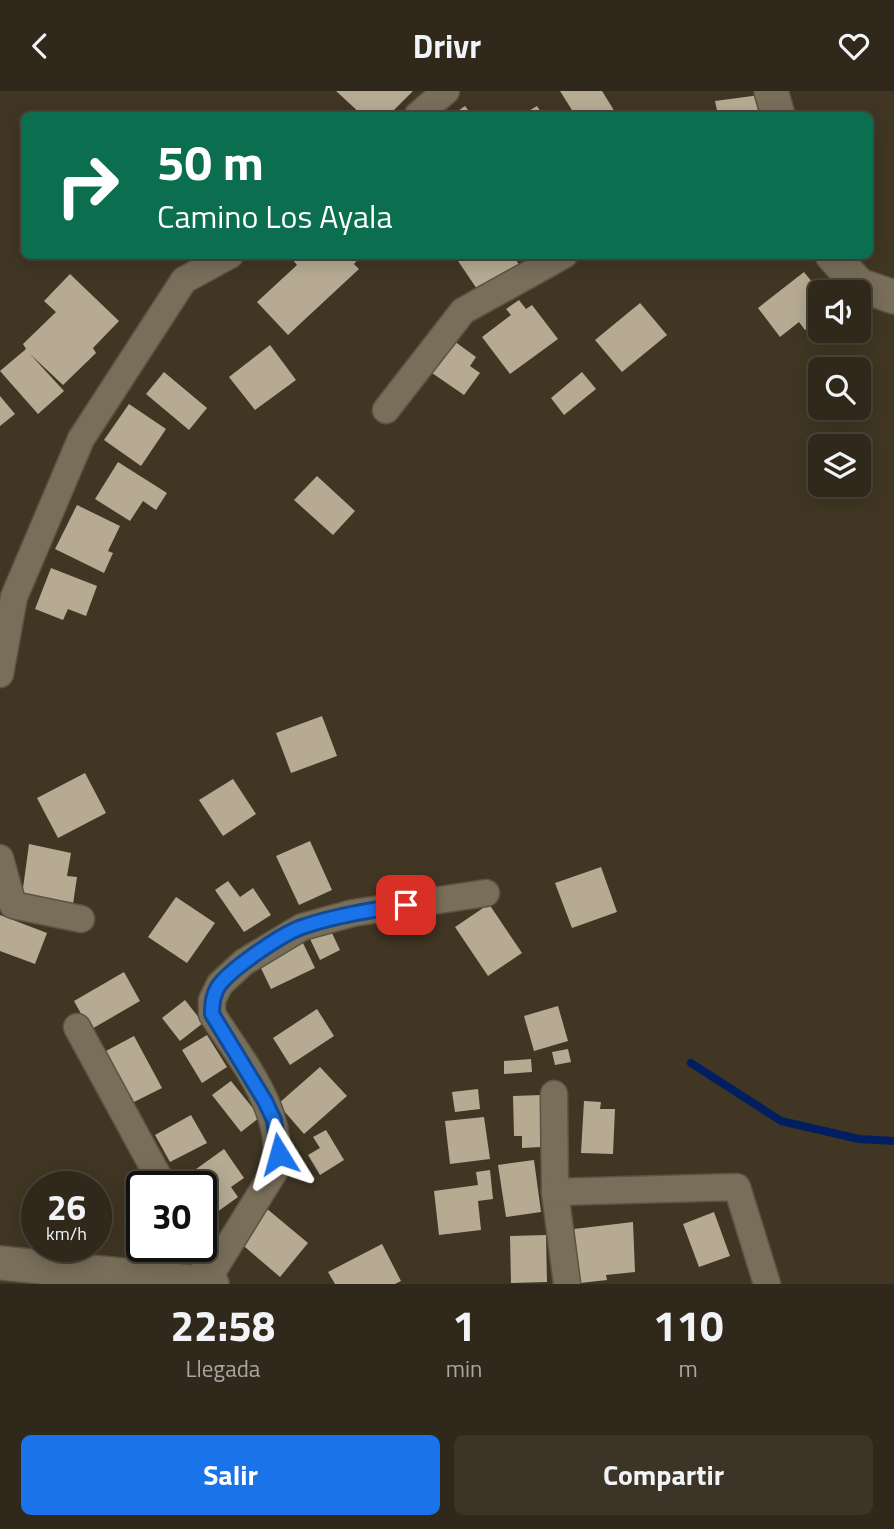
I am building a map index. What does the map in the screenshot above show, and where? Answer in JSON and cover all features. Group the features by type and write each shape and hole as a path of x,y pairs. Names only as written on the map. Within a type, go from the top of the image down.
{"street":[{"path":"422,112 446,91"},
{"path":"771,91 777,112"},
{"path":"0,674 7,595 81,439 184,280 223,259"},
{"path":"386,410 463,311 557,259"},
{"path":"836,259 859,285 894,297"},
{"path":"0,857 13,905 81,919"},
{"path":"210,1279 274,1172 279,1154 274,1120 265,1101 212,1014 212,1000 220,984 244,962 302,927 353,913 486,894"},
{"path":"77,1027 155,1171"},
{"path":"554,1094 555,1192 567,1284"},
{"path":"555,1192 737,1187 767,1284"},
{"path":"203,1262 210,1279"},
{"path":"0,1263 210,1279"}],"building":[{"path":"336,91 413,91 392,112 359,112"},
{"path":"560,91 602,91 615,112 573,112"},
{"path":"760,95 763,112 717,112 715,101"},
{"path":"465,106 470,112 456,112"},
{"path":"537,106 541,112 527,112"},
{"path":"292,259 358,259 354,264 359,269 288,335 257,302 297,265"},
{"path":"457,259 515,259 521,268 481,295"},
{"path":"804,272 810,280 808,280 808,328 805,330 799,322 780,337 758,308"},
{"path":"70,274 119,321 93,348 96,353 63,385 30,354 64,391 38,414 0,371 26,349 23,344 56,312 44,301"},
{"path":"519,300 526,309 532,305 558,339 510,374 482,337 511,315 506,309"},
{"path":"640,303 667,335 622,372 595,340"},
{"path":"454,341 476,357 470,366 480,373 464,395 432,373"},
{"path":"270,345 296,380 255,410 229,377"},
{"path":"164,372 207,408 189,430 146,394"},
{"path":"582,372 596,389 564,415 551,398"},
{"path":"0,396 15,414 0,426"},
{"path":"129,404 166,429 141,466 104,440"},
{"path":"118,462 167,493 156,510 143,501 130,521 95,499"},
{"path":"317,476 355,511 333,535 294,500"},
{"path":"77,505 120,526 108,551 113,553 104,573 55,549"},
{"path":"51,568 97,586 86,616 68,609 63,620 35,609"},
{"path":"322,716 337,756 291,773 276,733"},
{"path":"85,773 106,813 58,838 37,798"},
{"path":"233,779 256,814 223,836 199,800"},
{"path":"310,841 332,890 299,905 276,856"},
{"path":"29,844 71,853 67,876 77,877 72,911 21,903"},
{"path":"601,867 617,912 572,928 555,883"},
{"path":"228,881 240,897 253,888 271,915 244,932 215,890"},
{"path":"176,897 215,923 187,963 148,937"},
{"path":"489,904 522,953 488,976 455,927"},
{"path":"0,915 47,933 35,964 0,951"},
{"path":"330,929 340,950 320,960 310,939"},
{"path":"302,941 315,968 271,989 258,962"},
{"path":"124,972 140,1001 90,1030 74,1001"},
{"path":"185,1000 203,1023 180,1041 162,1018"},
{"path":"558,1006 568,1041 534,1051 524,1016"},
{"path":"317,1009 334,1036 290,1065 273,1038"},
{"path":"207,1035 227,1067 202,1083 182,1050"},
{"path":"134,1036 162,1088 132,1103 106,1051"},
{"path":"568,1049 571,1062 555,1065 552,1052"},
{"path":"531,1059 532,1072 504,1074 504,1061"},
{"path":"320,1067 347,1096 304,1134 278,1104"},
{"path":"231,1081 260,1117 241,1132 212,1095"},
{"path":"478,1089 480,1109 455,1112 452,1092"},
{"path":"541,1095 542,1147 522,1148 522,1136 514,1136 513,1096"},
{"path":"584,1101 601,1102 600,1109 615,1109 613,1154 581,1153"},
{"path":"191,1115 207,1143 170,1162 155,1135"},
{"path":"484,1117 490,1159 450,1164 445,1121"},
{"path":"326,1130 344,1160 320,1175 308,1155 320,1148 313,1137"},
{"path":"224,1149 244,1178 231,1187 238,1197 217,1212 217,1171 193,1171"},
{"path":"534,1160 541,1212 506,1217 498,1165"},
{"path":"490,1170 493,1199 478,1201 481,1230 439,1235 434,1191 478,1185 476,1172"},
{"path":"266,1208 308,1243 280,1277 238,1241"},
{"path":"714,1212 730,1256 699,1267 683,1224"},
{"path":"633,1222 635,1272 606,1275 607,1280 580,1283 574,1229"},
{"path":"546,1235 547,1282 511,1283 510,1236"},
{"path":"382,1244 401,1281 395,1284 335,1284 328,1272"}],"waterway":[{"path":"691,1063 781,1121 859,1139 894,1141"}],"route":[{"path":"279,1154 274,1120 265,1101 212,1014 212,1000 220,984 244,962 302,927 353,913 406,905"}]}
